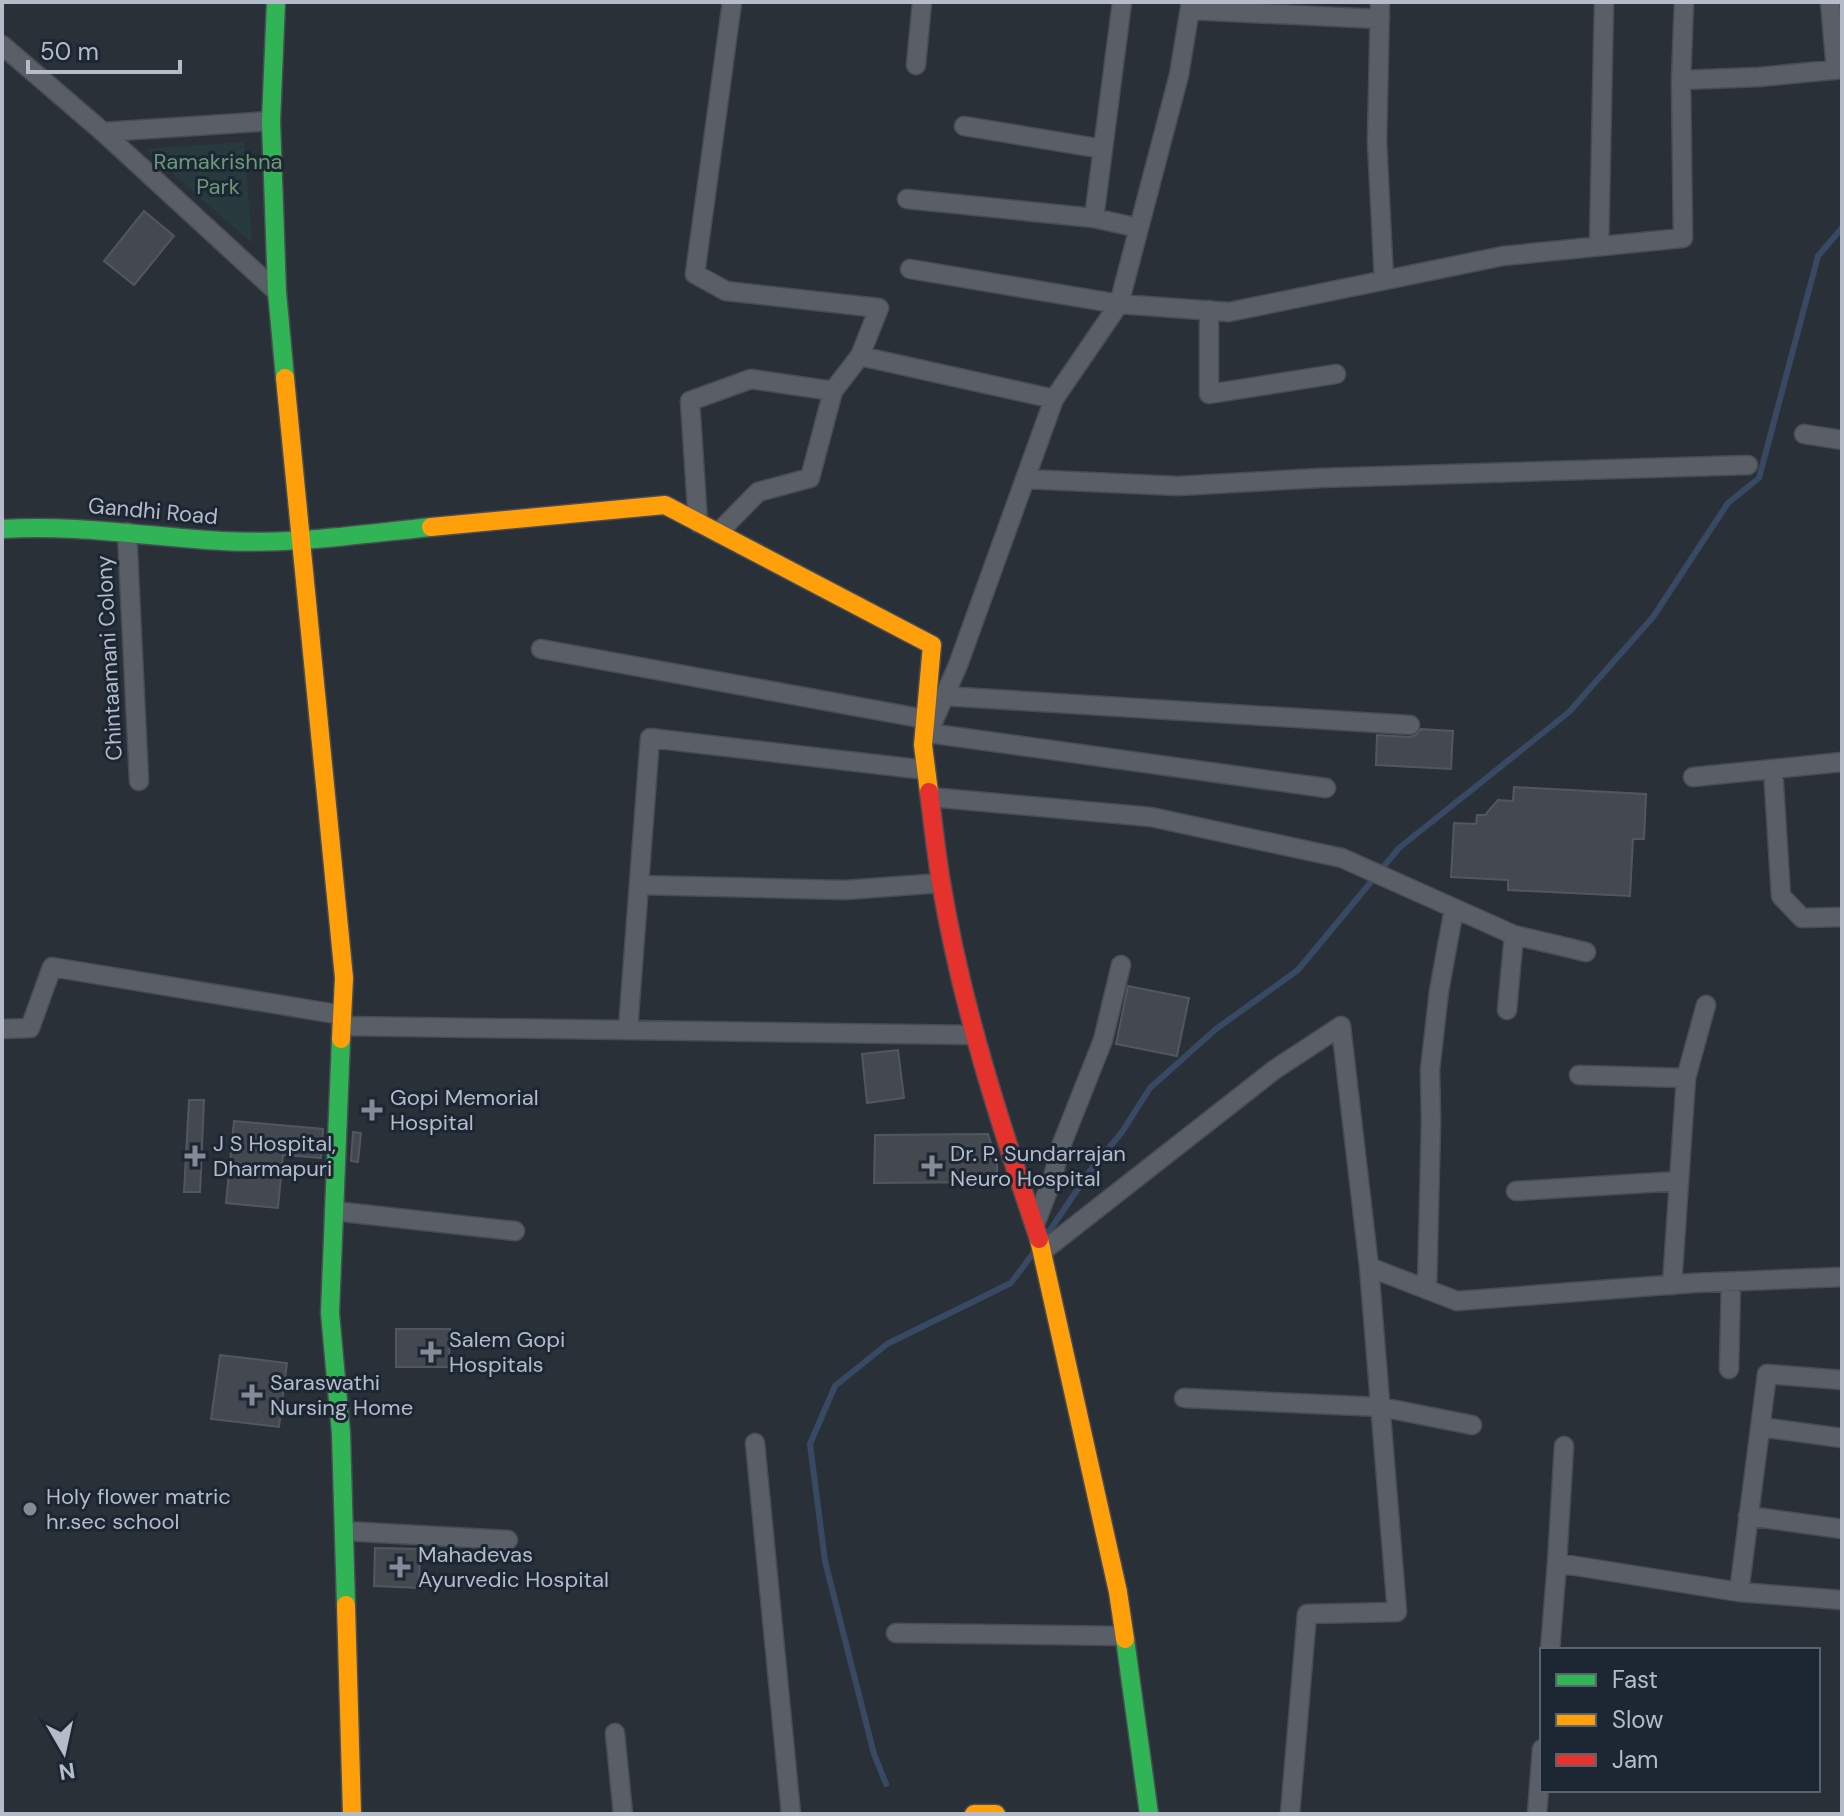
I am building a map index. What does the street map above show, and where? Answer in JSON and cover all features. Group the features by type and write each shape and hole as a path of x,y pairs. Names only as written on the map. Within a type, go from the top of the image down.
{"street":[{"path":"276,2 271,121 277,292 344,978 330,1313 341,1433 352,1814"},
{"path":"718,533 758,492 810,478 833,391 860,356 879,308 726,291 695,274 732,2"},
{"path":"916,65 922,2"},
{"path":"1094,218 1122,2"},
{"path":"1599,246 1604,2"},
{"path":"910,269 1119,304 1229,312 1503,256 1683,238 1681,80 1684,2"},
{"path":"1681,80 1839,70 1830,2"},
{"path":"1149,1814 1118,1592 1040,1240 999,1121 975,1035 941,883 926,770 925,732 944,696 1054,399 1119,304 1179,75 1190,6 1380,11 1377,141 1384,280"},
{"path":"2,45 103,132 277,292"},
{"path":"103,132 271,121"},
{"path":"964,126 1103,149"},
{"path":"907,199 1094,218 1139,228"},
{"path":"1209,310 1209,394 1336,374"},
{"path":"860,356 1054,399"},
{"path":"698,523 690,401 751,379 833,391"},
{"path":"1804,434 1842,440"},
{"path":"1025,479 1178,486 1320,478 1748,465"},
{"name":"Gandhi Road","path":"2,529 48,526 225,541 300,540 665,505 932,645 925,732"},
{"name":"Chintaamani Colony","path":"127,532 139,781"},
{"path":"541,649 925,732 1326,788"},
{"path":"944,696 1410,725"},
{"path":"628,1029 650,738 926,770"},
{"path":"1693,777 1842,762"},
{"path":"1773,769 1781,896 1802,918 1842,917"},
{"path":"930,797 1151,817 1342,858 1514,935 1586,952"},
{"path":"639,885 845,890 941,883"},
{"path":"1427,1289 1430,1070 1439,991 1454,909"},
{"path":"1507,1010 1514,935"},
{"path":"1040,1240 1063,1140 1099,1052 1121,965"},
{"path":"2,1029 30,1028 52,967 342,1021 975,1035"},
{"path":"1672,1285 1686,1078 1706,1005"},
{"path":"1040,1240 1274,1070 1341,1026 1369,1267 1397,1612 1307,1614 1290,1814"},
{"path":"1579,1075 1686,1078"},
{"path":"1516,1191 1679,1181"},
{"path":"334,1211 515,1231"},
{"path":"1369,1267 1457,1301 1672,1285 1842,1277"},
{"path":"1729,1369 1731,1282"},
{"path":"1739,1592 1767,1374 1842,1380"},
{"path":"1184,1398 1381,1407 1472,1425"},
{"path":"1760,1427 1842,1438"},
{"path":"755,1443 791,1814"},
{"path":"1550,1648 1564,1446"},
{"path":"1748,1516 1842,1529"},
{"path":"344,1531 508,1540"},
{"path":"1557,1563 1739,1592 1842,1600"},
{"path":"896,1633 1124,1636"},
{"path":"615,1733 623,1814"},
{"path":"1537,1814 1540,1775"},
{"path":"974,1814 996,1814"}],"green space":[{"name":"Ramakrishna Park","path":"244,142 252,243 145,149"}],"building":[{"path":"144,211 174,236 134,285 104,261"},
{"path":"1421,729 1453,731 1451,769 1376,765 1377,735 1410,737"},
{"path":"1514,787 1646,794 1644,839 1633,839 1630,896 1508,890 1508,880 1451,877 1454,823 1476,824 1477,815 1485,815 1498,800 1513,801"},
{"path":"1128,986 1189,998 1177,1056 1116,1044"},
{"path":"898,1050 904,1098 867,1103 862,1054"},
{"path":"189,1100 204,1100 200,1192 184,1192"},
{"path":"234,1121 323,1129 321,1158 283,1155 278,1208 226,1203"},
{"path":"353,1132 361,1133 358,1162 351,1161"},
{"path":"988,1134 997,1162 997,1182 874,1183 875,1135"},
{"path":"396,1329 450,1329 449,1367 396,1367"},
{"path":"220,1355 287,1363 279,1427 211,1419"},
{"path":"375,1548 420,1549 419,1588 374,1586"}],"waterway":[{"path":"1046,1236 1150,1088 1216,1029 1298,970 1399,848 1569,712 1653,617 1728,503 1759,478 1818,256 1842,228"},
{"path":"886,1784 874,1754 825,1561 810,1444 835,1386 887,1344 1011,1283 1034,1252"}],"traffic: fast":[{"path":"276,2 271,121 277,292 285,378"},
{"path":"2,529 85,530 248,542 327,538 431,527"},
{"path":"341,1039 330,1313 341,1433 346,1605"},
{"path":"1125,1639 1149,1814"}],"traffic: slow":[{"path":"285,378 344,978 341,1039"},
{"path":"431,527 665,505 932,645 923,745 929,792"},
{"path":"1039,1239 1118,1592 1125,1639"},
{"path":"346,1605 352,1814"},
{"path":"974,1814 996,1814"}],"traffic: jam":[{"path":"929,792 941,882 959,973 996,1107 1039,1239"}],"place":[{"name":"Gopi Memorial Hospital","path":"372,1110"},
{"name":"J S Hospital, Dharmapuri","path":"195,1156"},
{"name":"Dr. P. Sundarrajan Neuro Hospital","path":"932,1166"},
{"name":"Salem Gopi Hospitals","path":"431,1352"},
{"name":"Saraswathi Nursing Home","path":"252,1395"},
{"name":"Holy flower matric hr.sec school","path":"30,1509"},
{"name":"Mahadevas Ayurvedic Hospital","path":"400,1567"}]}
